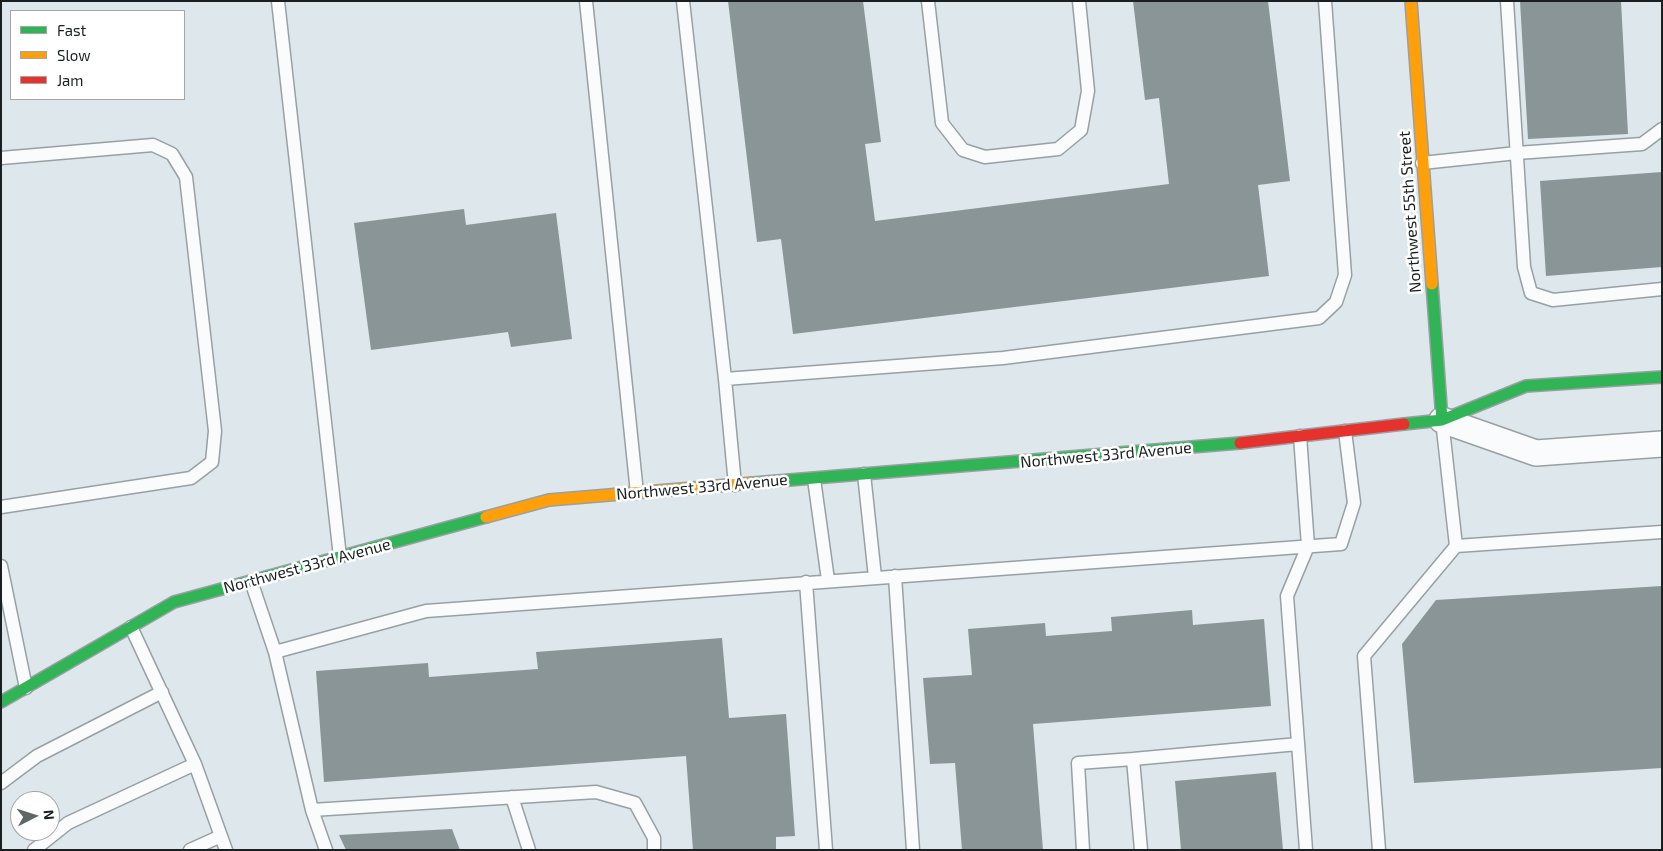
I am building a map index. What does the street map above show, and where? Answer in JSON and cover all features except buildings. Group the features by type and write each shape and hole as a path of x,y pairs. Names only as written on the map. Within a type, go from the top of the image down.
{"street":[{"name":"Northwest 55th Street","path":"1410,1 1442,420"},
{"name":"Northwest 33rd Avenue","path":"1,702 174,602 549,500 1203,447 1442,420 1526,386 1662,377"},
{"name":"Northwest 33rd Avenue","path":"1442,420 1536,453 1662,444"}],"lane":[{"path":"278,1 340,557"},
{"path":"586,1 637,493"},
{"path":"683,1 735,485"},
{"path":"928,1 942,123 964,150 985,157 1058,149 1081,130 1088,91 1078,1"},
{"path":"725,379 1003,358 1319,318 1336,302 1345,276 1325,1"},
{"path":"1507,1 1524,267 1531,293 1553,300 1662,290"},
{"path":"1422,163 1516,153 1642,144 1662,129"},
{"path":"1,158 153,145 172,154 186,177 215,431 212,462 191,478 1,507"},
{"path":"1442,420 1456,546"},
{"path":"275,652 426,611 828,580 1341,544 1354,504 1345,431"},
{"path":"1300,436 1308,546 1287,596 1306,850"},
{"path":"864,474 875,577"},
{"path":"814,478 828,580"},
{"path":"1379,850 1364,656 1456,546 1662,532"},
{"path":"1,566 26,688"},
{"path":"895,576 913,850"},
{"path":"251,581 275,652 312,810 326,850"},
{"path":"806,582 826,850"},
{"path":"131,626 195,764 226,850"},
{"path":"1,783 38,756 162,692"},
{"path":"1083,850 1078,763 1298,744"},
{"path":"1133,758 1140,850"},
{"path":"34,850 68,823 195,764"},
{"path":"312,810 596,792 636,803 654,838 654,850"},
{"path":"512,797 529,850"},
{"path":"190,850 221,836"}],"traffic: fast":[{"path":"1432,284 1442,420"},
{"path":"1404,424 1442,420 1526,386 1662,377"},
{"path":"753,483 1240,443"},
{"path":"1,702 174,602 486,517"}],"traffic: slow":[{"path":"1411,1 1432,284"},
{"path":"486,517 549,500 753,483"}],"traffic: jam":[{"path":"1240,443 1404,424"}]}
